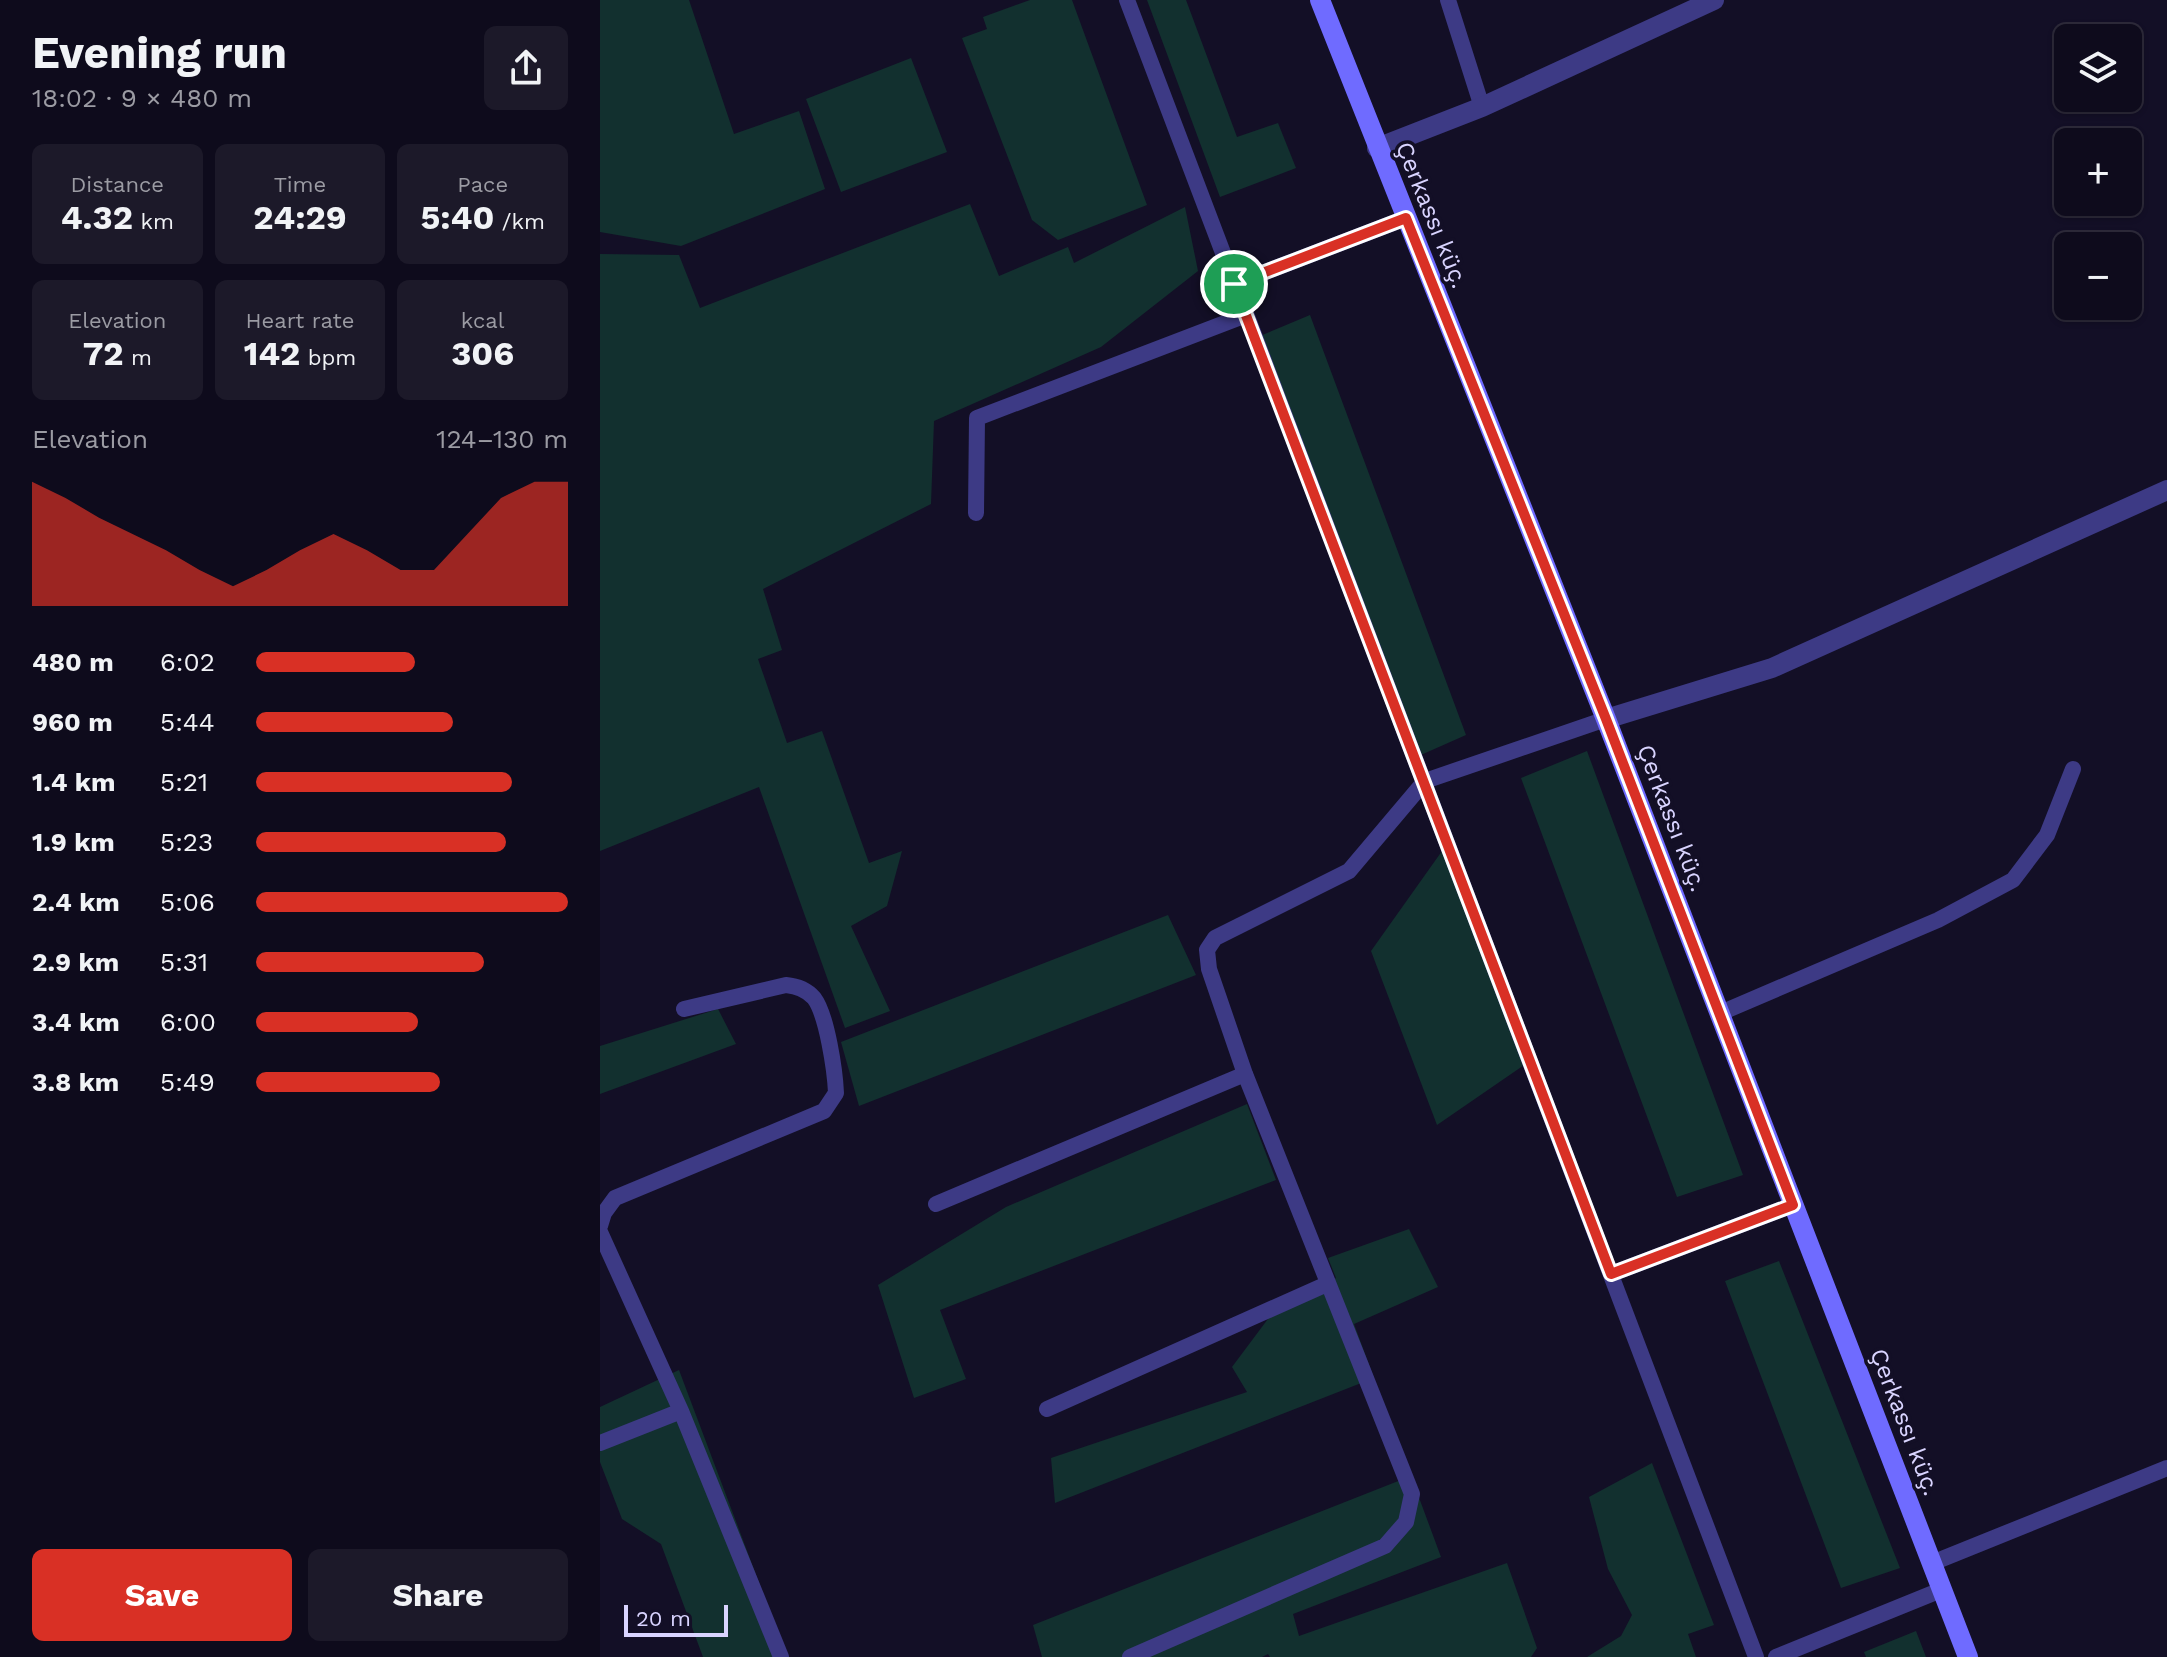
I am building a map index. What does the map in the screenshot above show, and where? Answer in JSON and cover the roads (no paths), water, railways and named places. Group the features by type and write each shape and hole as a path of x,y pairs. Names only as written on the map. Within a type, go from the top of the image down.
{"street":[{"name":"Çerkassı küç.","path":"1320,0 1606,719 1968,1657"},
{"path":"1377,148 1482,107 1714,0"},
{"path":"1606,719 1772,668 2167,490"}],"lane":[{"path":"1127,0 1756,1657"},
{"path":"1448,0 1482,107"},
{"path":"1234,284 1406,218"},
{"path":"976,513 977,418 1246,315"},
{"path":"1130,1657 1385,1546 1406,1522 1412,1494 1245,1074 1209,969 1207,950 1215,938 1349,871 1425,781 1606,719"},
{"path":"1718,1014 1938,920 2013,880 2047,835 2073,769"},
{"path":"600,1226 604,1213 615,1198 824,1111 836,1093 821,1016 814,999 801,987 786,985 684,1009"},
{"path":"936,1204 1245,1074"},
{"path":"1611,1274 1793,1205"},
{"path":"600,1232 681,1411 781,1657"},
{"path":"1047,1409 1327,1284"},
{"path":"600,1443 681,1411"},
{"path":"1932,1563 2167,1468"},
{"path":"1776,1657 1941,1590"}]}
